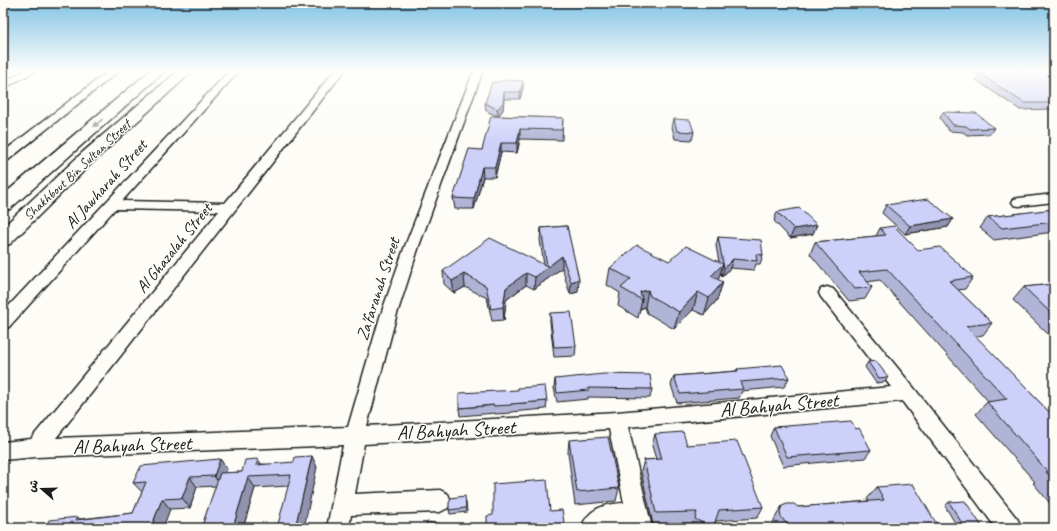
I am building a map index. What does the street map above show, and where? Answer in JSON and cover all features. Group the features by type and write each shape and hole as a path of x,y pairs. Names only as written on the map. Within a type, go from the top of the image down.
{"main road":[{"name":"Shakhbout Bin Sultan Street","path":"3,205 130,95"},
{"name":"Shakhbout Bin Sultan Street","path":"3,239 90,156 159,95"}],"street":[{"path":"3,158 84,95"},
{"name":"Al Jawharah Street","path":"3,323 212,95"},
{"name":"Al Ghazalah Street","path":"36,448 320,95"},
{"name":"Za'faranah Street","path":"338,528 355,436 397,288 470,95"},
{"path":"3,147 16,148"},
{"path":"1019,202 1054,198"},
{"path":"111,205 229,207"},
{"path":"828,293 907,393 1010,528"},
{"name":"Al Bahyah Street","path":"3,451 36,448 355,436 617,420 907,393"},
{"path":"592,528 599,519 606,516 639,520 617,420"},
{"path":"342,505 440,501"}],"building":[{"path":"488,95 504,95 503,103 497,109 485,103"},
{"path":"1012,95 1054,95 1054,103 1024,103"},
{"path":"943,112 976,113 994,128 970,129 966,126 953,125"},
{"path":"491,116 563,118 562,130 520,129 517,143 501,143 495,167 482,167 474,199 453,198 469,149 482,150"},
{"path":"674,119 690,120 694,132 677,131"},
{"path":"928,199 953,219 910,226 886,205"},
{"path":"799,208 817,225 794,229 777,212"},
{"path":"1054,209 1054,222 1002,228 988,217"},
{"path":"567,226 579,279 571,282 562,256 535,277 526,273 506,288 503,307 491,309 486,286 464,274 452,281 443,271 490,238 547,266 541,228"},
{"path":"894,226 918,250 940,247 973,277 949,281 992,323 966,326 1054,417 1054,481 1046,472 1048,472 987,402 1007,399 887,269 859,272 872,287 855,289 815,242 886,235 880,228"},
{"path":"718,237 761,240 763,255 756,254 757,261 733,259 724,268"},
{"path":"637,245 669,261 686,246 723,264 711,276 723,282 709,298 698,292 679,312 650,296 648,290 640,292 642,300 621,288 631,279 610,268"},
{"path":"1054,284 1054,316 1024,287"},
{"path":"571,312 576,346 554,347 550,313"},
{"path":"876,361 888,377 879,378 868,362"},
{"path":"782,365 789,378 740,382 743,389 680,394 674,376 738,371 737,369"},
{"path":"604,374 650,375 652,389 588,388 589,390 557,393 555,379"},
{"path":"545,386 547,401 459,408 459,393 518,390 518,388"},
{"path":"851,421 856,429 859,428 871,450 787,457 774,427"},
{"path":"683,432 687,445 737,441 763,507 719,510 713,528 695,519 697,512 656,513 644,460 662,459 655,434"},
{"path":"608,437 619,488 577,492 569,440"},
{"path":"312,456 295,528 277,528 291,475 248,477 234,524 202,526 220,473 242,472 245,460 258,459 256,465 294,462 295,457"},
{"path":"220,459 214,476 190,477 182,498 162,499 151,528 45,528 49,520 78,517 76,520 133,513 146,482 133,483 141,466"},
{"path":"547,480 550,511 562,510 565,528 487,528 487,516 493,515 493,484"},
{"path":"913,484 939,528 793,528 781,517 780,511 782,506 787,504 794,504 798,507 884,500 877,487"},
{"path":"465,496 466,508 449,510 451,498"},
{"path":"965,501 983,528 965,528 949,502"},
{"path":"427,522 455,526 455,528 425,528"}]}
